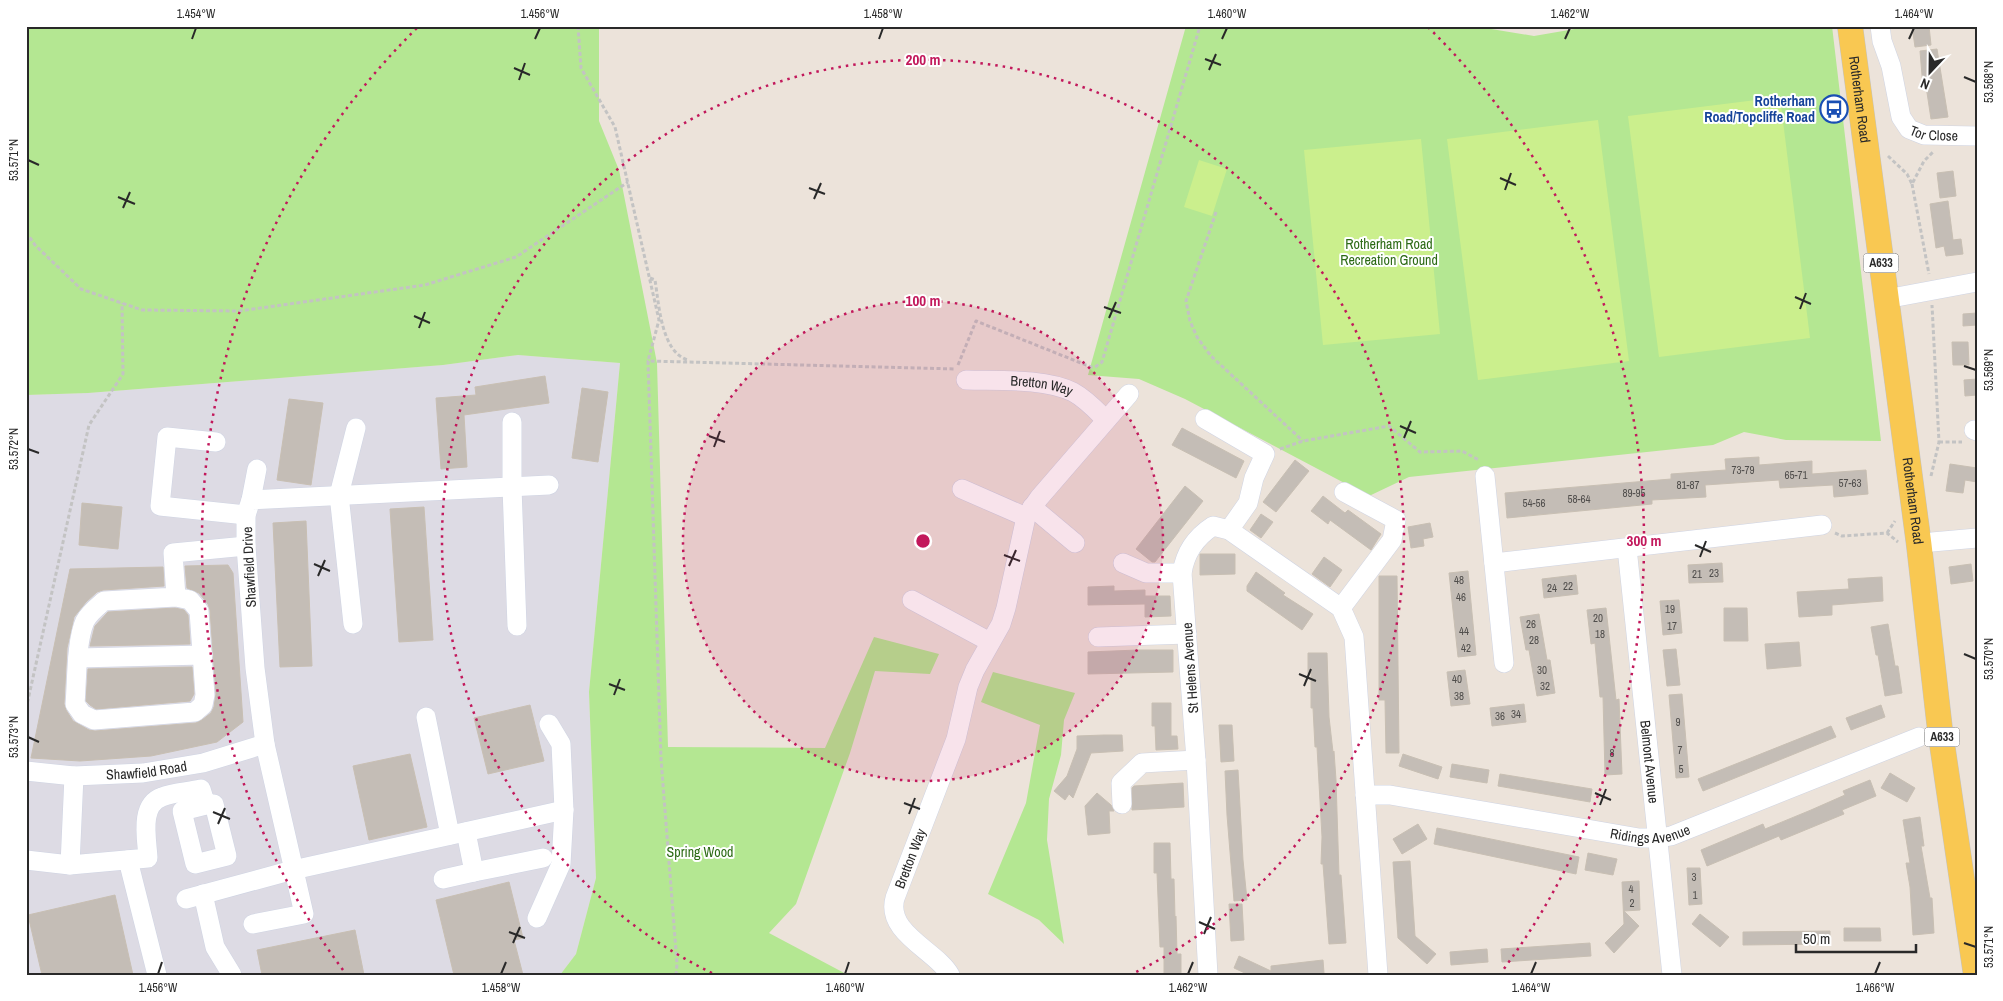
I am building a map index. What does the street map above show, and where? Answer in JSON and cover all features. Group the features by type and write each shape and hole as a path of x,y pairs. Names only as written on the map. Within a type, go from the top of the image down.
{"main road":[{"name":"Rotherham Road","path":"1850,26 1919,546 1940,730 1976,974"},
{"path":"1968,975 1976,974"}],"street":[{"name":"Tor Close","path":"1880,26 1882,41 1891,66 1901,117 1909,129 1924,135 1977,136"},
{"path":"1886,299 1977,282"},
{"name":"Bretton Way","path":"966,380 1043,384 1074,392 1106,420"},
{"name":"Bretton Way","path":"951,974 900,924 892,906 956,739 968,687 1000,624 1006,608 1029,512 1129,394"},
{"path":"1205,419 1265,454 1254,478 1248,503 1229,530 1342,608 1354,637 1378,975"},
{"path":"512,422 512,486 517,626"},
{"path":"353,624 339,495 356,428"},
{"path":"216,442 167,436 160,506 248,508 339,495 549,485"},
{"name":"Shawfield Drive","path":"253,924 304,914 265,744 255,668 246,546 248,508 256,469"},
{"path":"1485,476 1504,663"},
{"path":"962,489 981,498 1029,512 1075,543"},
{"path":"1342,608 1392,540 1396,520 1344,492"},
{"path":"1494,563 1822,525"},
{"name":"St Helens Avenue","path":"1208,975 1196,760 1182,573 1184,558 1202,534 1213,526 1229,530"},
{"path":"1919,546 1932,542 1977,538"},
{"path":"176,597 173,553 246,546"},
{"name":"Belmont Avenue","path":"1627,548 1672,975"},
{"path":"1123,563 1146,573 1182,573"},
{"path":"176,597 190,600 199,610 205,695 203,705 195,712 94,720 82,714 75,704 81,633 86,619 95,608 104,602 176,597"},
{"path":"911,601 990,642"},
{"path":"1098,637 1187,634"},
{"path":"78,658 203,655"},
{"path":"426,717 458,834 474,872"},
{"path":"537,918 562,864 564,810 561,744 549,724"},
{"name":"Ridings Avenue","path":"1365,795 1390,795 1639,838 1658,838 1671,836 1919,737"},
{"name":"Shawfield Road","path":"26,771 74,776 143,773 204,763 265,744"},
{"path":"1122,804 1121,783 1142,763 1196,760"},
{"path":"70,865 74,776"},
{"path":"26,860 70,865 148,858 147,815 154,801 162,797 201,789 206,806"},
{"path":"232,975 215,947 194,896 293,870 564,810"},
{"path":"443,879 543,858"},
{"path":"128,860 158,975"}],"path":[{"path":"578,26 581,68 615,127 659,320 648,361 660,759 677,964 676,975"},
{"path":"648,361 957,369 976,321 1091,367 1096,367 1102,362 1200,26"},
{"path":"1912,184 1924,161 1936,148 1953,136"},
{"path":"1867,153 1884,153 1907,174 1912,184 1932,291 1939,442"},
{"path":"26,232 35,245 81,288 142,310 240,311 424,285 516,257 628,182"},
{"path":"1216,212 1186,301 1190,322 1197,337 1211,356 1303,441"},
{"path":"650,278 654,280 668,344 675,354 691,362"},
{"path":"26,709 89,425 123,374 122,303"},
{"path":"1265,454 1303,441 1389,426 1420,452 1462,451 1486,464 1485,476"},
{"path":"1822,525 1842,536 1887,533 1904,546 1919,546"}],"shaded area":[{"path":"518,355 620,363 589,692 596,878 576,954 560,975 26,975 26,395 88,393 443,365"}],"green space":[{"name":"Spring Wood","path":"26,26 599,26 599,121 619,170 657,363 668,747 825,748 874,637 939,654 930,674 875,671 850,753 796,904 769,933 848,975 560,975 576,954 596,878 589,692 620,363 518,355 443,365 88,393 26,395"},
{"name":"Rotherham Road Recreation Ground","path":"1186,26 1473,26 1534,36 1592,26 1832,26 1881,441 1786,440 1744,432 1713,445 1409,477 1369,496 1185,399 1139,379 1088,375"},
{"path":"1780,97 1810,338 1659,357 1628,116"},
{"path":"1598,120 1629,361 1478,380 1447,139"},
{"path":"1421,139 1440,334 1323,345 1304,150"},
{"path":"1199,160 1227,169 1212,216 1184,207"},
{"path":"993,672 1075,693 1064,720 1061,755 1049,799 1047,840 1064,944 1039,920 988,894 1026,803 1040,725 981,702"}],"building":[{"path":"1912,26 1929,26 1931,45 1915,47"},
{"path":"1937,49 1948,117 1931,119 1926,86 1923,87 1920,51"},
{"path":"1953,171 1956,196 1940,198 1937,173"},
{"path":"1948,201 1953,240 1961,239 1963,254 1946,256 1944,246 1936,248 1930,204"},
{"path":"1977,313 1977,325 1963,326 1963,314"},
{"path":"1952,342 1968,342 1969,365 1953,365"},
{"path":"545,376 549,403 464,415 467,467 441,469 436,398 476,395 475,387"},
{"path":"1977,379 1977,395 1965,396 1964,380"},
{"path":"582,388 608,392 598,462 572,458"},
{"path":"289,399 323,403 311,485 277,480"},
{"path":"1182,428 1244,461 1236,478 1172,445"},
{"path":"1759,457 1759,465 1812,461 1812,474 1866,470 1868,494 1834,497 1833,485 1780,488 1779,480 1705,485 1706,497 1652,500 1652,504 1507,518 1505,493 1671,479 1671,474 1726,470 1725,459"},
{"path":"1295,460 1309,471 1276,512 1263,502"},
{"path":"1950,464 1977,468 1977,482 1965,480 1963,493 1946,491"},
{"path":"1185,486 1203,501 1155,562 1152,562 1136,549"},
{"path":"1323,496 1345,513 1348,510 1381,534 1371,550 1330,520 1328,524 1311,511"},
{"path":"82,503 122,507 118,549 79,545"},
{"path":"424,507 433,640 399,642 390,509"},
{"path":"1261,514 1273,522 1261,538 1250,530"},
{"path":"306,521 312,666 280,667 273,523"},
{"path":"1430,523 1433,537 1423,539 1424,546 1411,548 1408,527"},
{"path":"1200,554 1235,554 1235,574 1200,575"},
{"path":"1324,557 1342,570 1330,587 1312,574"},
{"path":"1722,563 1723,582 1689,583 1688,565"},
{"path":"1971,564 1973,581 1951,584 1949,567"},
{"path":"228,565 233,573 243,722 217,742 151,756 80,761 31,758 70,569 163,567 164,586 97,592 74,617 67,648 64,704 73,721 89,730 95,731 196,723 211,713 216,694 210,610 208,604 199,593 187,588 185,566"},
{"path":"1468,571 1476,655 1458,657 1449,573"},
{"path":"1256,572 1285,593 1283,595 1313,614 1302,630 1247,591 1247,586"},
{"path":"1576,575 1578,594 1544,598 1542,579"},
{"path":"1379,576 1397,576 1399,753 1386,753 1385,700 1379,700"},
{"path":"1882,577 1883,601 1832,605 1832,615 1799,617 1797,592 1849,589 1848,579"},
{"path":"1114,586 1114,591 1145,590 1145,596 1170,596 1171,616 1145,617 1145,604 1088,605 1088,587"},
{"path":"1679,600 1682,633 1663,635 1660,601"},
{"path":"175,608 184,610 188,615 190,644 90,646 95,626 108,612"},
{"path":"1606,608 1616,700 1619,699 1622,774 1605,775 1603,697 1600,697 1595,643 1591,644 1587,610"},
{"path":"1724,608 1747,608 1748,641 1724,641"},
{"path":"1539,614 1547,660 1550,660 1555,693 1537,696 1529,650 1526,650 1520,617"},
{"path":"1888,624 1902,693 1885,696 1871,627"},
{"path":"1799,642 1801,666 1767,669 1765,644"},
{"path":"1676,649 1680,685 1667,686 1663,650"},
{"path":"1173,650 1173,672 1088,674 1088,652"},
{"path":"1308,653 1327,653 1329,717 1336,780 1339,875 1341,875 1346,943 1329,944 1323,864 1321,864 1322,837 1317,747 1315,747 1313,708 1311,708 1311,673 1308,674"},
{"path":"192,667 194,694 190,701 96,709 86,701 88,669"},
{"path":"1465,670 1470,704 1451,706 1447,672"},
{"path":"1682,694 1689,777 1676,778 1669,695"},
{"path":"1152,703 1171,703 1171,736 1177,736 1178,749 1156,750 1155,726 1152,726"},
{"path":"1524,704 1526,722 1492,726 1490,708"},
{"path":"530,705 544,761 488,774 474,718"},
{"path":"1881,705 1885,717 1851,730 1846,718"},
{"path":"1219,725 1232,725 1234,761 1221,762"},
{"path":"1831,726 1836,737 1703,791 1698,779"},
{"path":"1122,735 1123,751 1091,753 1073,798 1069,794 1065,800 1054,791 1067,776 1077,749 1077,736"},
{"path":"410,754 427,827 369,840 353,766"},
{"path":"1403,754 1442,767 1438,779 1399,766"},
{"path":"1452,764 1489,770 1487,783 1450,777"},
{"path":"1238,770 1247,900 1234,901 1225,771"},
{"path":"1890,773 1915,788 1907,802 1881,788"},
{"path":"1500,774 1592,789 1590,802 1498,786"},
{"path":"1870,780 1876,796 1842,810 1844,814 1781,840 1779,836 1707,866 1701,850 1763,824 1765,829 1811,810 1845,795 1843,791"},
{"path":"1183,783 1184,807 1132,810 1132,788 1134,786"},
{"path":"1097,793 1111,805 1114,811 1109,811 1110,833 1088,835 1085,806"},
{"path":"1920,817 1924,846 1921,846 1930,898 1932,898 1934,933 1913,935 1910,887 1906,863 1910,863 1903,820"},
{"path":"1418,824 1427,839 1402,854 1393,839"},
{"path":"1437,828 1579,857 1576,874 1434,844"},
{"path":"1154,843 1170,843 1171,879 1174,879 1177,954 1181,954 1181,975 1164,975 1164,947 1160,947 1157,873 1154,873"},
{"path":"1588,853 1617,859 1613,875 1585,870"},
{"path":"1410,861 1415,936 1436,954 1427,964 1398,938 1393,862"},
{"path":"1687,868 1700,868 1702,904 1689,905"},
{"path":"1639,881 1640,910 1624,911 1639,926 1614,953 1605,943 1624,924 1622,882"},
{"path":"509,882 523,938 514,940 523,975 454,975 436,900"},
{"path":"115,895 133,975 42,975 28,915"},
{"path":"1229,904 1242,904 1244,940 1231,941"},
{"path":"1700,914 1729,937 1720,947 1692,924"},
{"path":"1844,928 1880,928 1881,941 1844,941"},
{"path":"355,930 364,975 262,975 257,950"},
{"path":"1830,931 1830,944 1743,945 1743,932"},
{"path":"1590,943 1591,956 1502,962 1501,949"},
{"path":"1487,949 1488,962 1451,965 1450,952"},
{"path":"1239,956 1271,971 1271,966 1323,960 1324,973 1309,975 1249,975 1234,968"}],"place":[{"name":"Rotherham Road/Topcliffe Road","path":"1834,109"}]}
